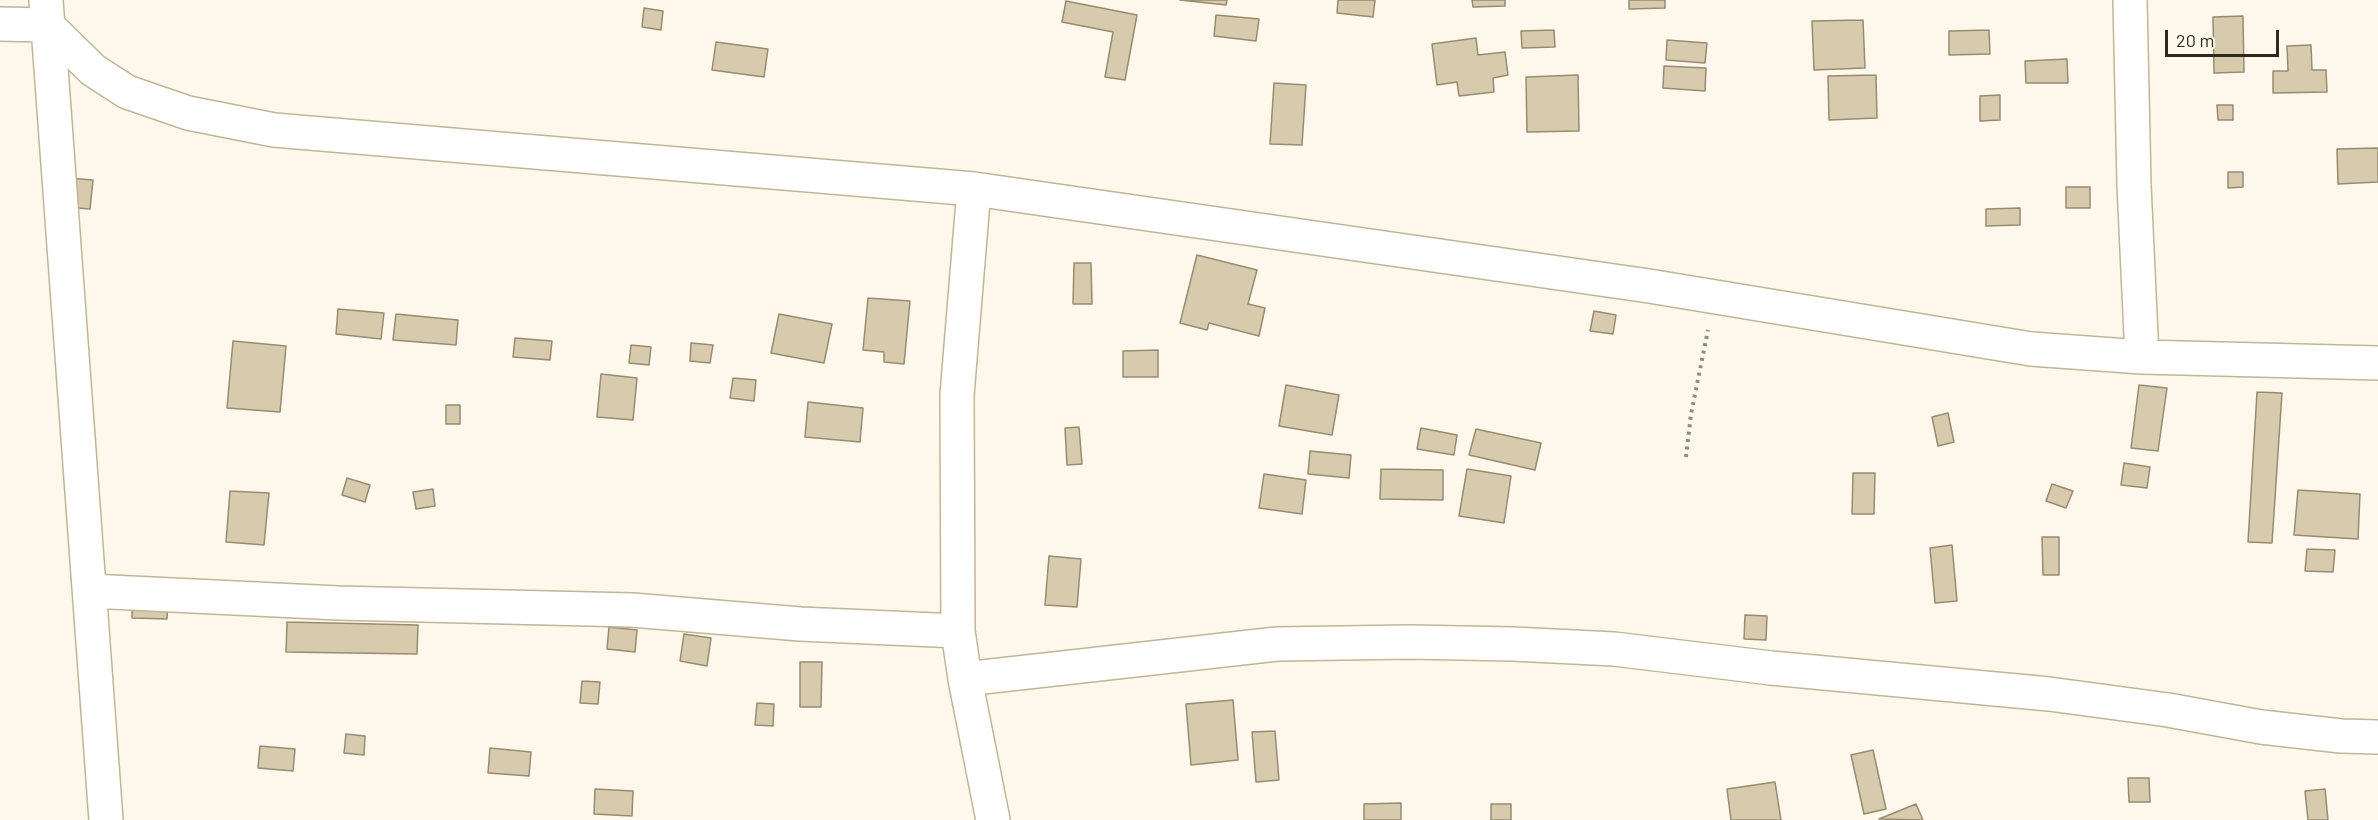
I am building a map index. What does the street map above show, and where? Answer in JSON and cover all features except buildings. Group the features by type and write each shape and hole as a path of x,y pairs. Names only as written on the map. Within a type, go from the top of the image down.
{"street":[{"path":"2130,0 2134,185 2142,357"},
{"path":"46,12 93,70 127,92 188,113 274,130 974,189 1714,297 2031,349 2142,357 2378,363"},
{"path":"0,24 46,12"},
{"path":"46,12 106,820"},
{"path":"974,189 957,395 958,631 965,679 993,820"},
{"path":"90,591 338,603 632,610 800,624 958,631"},
{"path":"965,679 1277,644 1410,642 1513,644 1614,649 1771,668 2049,694 2168,710 2261,727 2341,736 2378,737"}],"path":[{"path":"1686,457 1691,414 1714,297"}]}
